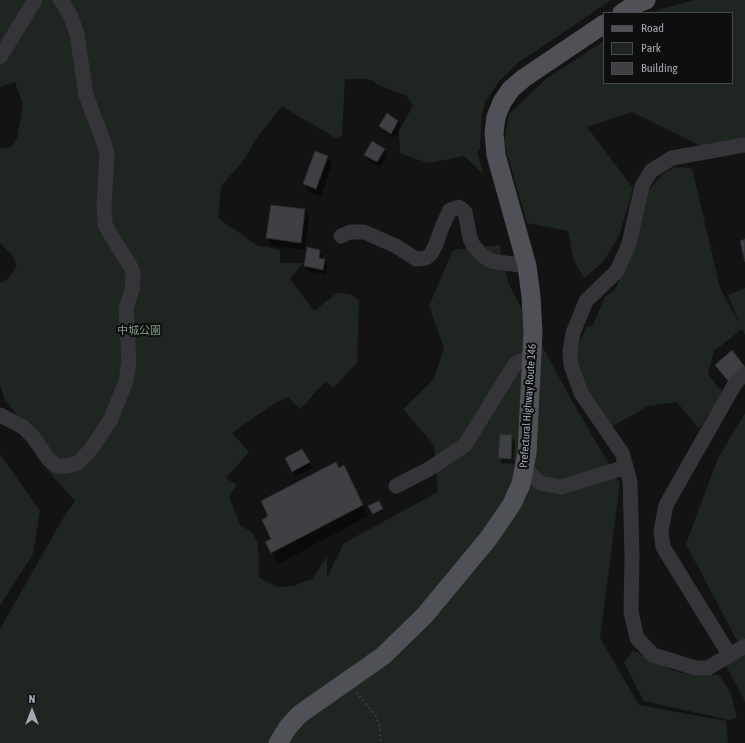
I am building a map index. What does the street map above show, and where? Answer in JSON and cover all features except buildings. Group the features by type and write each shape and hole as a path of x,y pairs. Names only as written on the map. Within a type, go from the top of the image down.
{"main road":[{"path":"624,12 646,0"},
{"name":"Prefectural Highway Route 146","path":"278,743 288,727 300,714 383,656 425,615 488,539 512,504 521,484 527,453 533,332 531,296 527,266 496,155 494,134 496,117 502,102 511,89 524,78 603,25"}],"street":[{"path":"0,57 35,0"},
{"path":"0,415 22,427 33,437 48,460 57,466 67,466 78,463 91,449 111,419 126,381 129,362 126,308 132,290 132,269 109,232 106,224 104,207 106,154 104,143 86,95 77,34 72,17 60,0"},
{"path":"745,145 672,158 651,171 642,186 629,244 617,271 586,301 573,333 570,352 570,365 581,393 622,453 630,482 632,555 631,612 637,638 653,655 696,668 708,668 729,654 745,646"},
{"path":"341,236 350,232 364,232 396,246 416,259 426,258 431,254 450,210 459,207 466,212 470,238 473,245 482,254 491,261 527,266"},
{"path":"396,486 429,469 466,445 515,364 532,356"},
{"path":"729,654 663,547 661,531 666,506 736,382 745,374"},
{"path":"525,468 540,483 561,487 626,467"}],"path":[{"path":"346,682 376,716 380,728 381,743"}],"green space":[{"name":"中城公園","path":"0,0 611,0 518,63 500,80 485,102 482,114 480,148 477,151 484,175 464,156 429,163 400,153 399,130 413,106 407,96 376,84 374,81 366,79 345,79 342,135 337,139 282,106 256,139 244,160 221,186 218,218 256,245 280,250 280,263 303,263 290,279 314,311 337,293 350,294 359,301 357,363 333,388 326,381 300,409 288,397 269,407 232,433 249,452 226,478 237,485 229,496 240,525 253,533 258,544 259,578 278,587 293,586 312,579 327,557 327,577 344,543 438,492 434,445 403,409 434,379 444,348 429,306 453,250 499,245 509,285 572,401 620,483 600,638 639,705 726,721 728,743 0,743 0,629 62,520 75,501 49,472 22,421 5,400 0,385 0,283 8,279 17,265 12,255 0,243 0,148 11,147 17,138 23,105 15,82 0,87"},
{"path":"694,0 745,0 745,139 703,147 632,112 587,127 633,188 619,236 603,262 584,278 573,259 568,231 527,223 504,143 509,114 546,79 603,42 603,84 733,84 733,12 656,12 661,9"},
{"path":"675,167 692,168 720,288 740,325 728,295 745,288 745,335 742,329 714,351 708,374 723,393 699,429 677,402 648,406 613,426 588,396 575,353 587,326 592,327 605,297 615,290 632,251 646,193 663,174"},
{"path":"745,413 745,703 726,666 743,652 686,544 718,458"},
{"path":"0,454 40,511 33,554 0,606"},
{"path":"633,650 674,671 697,676 718,674 731,693 737,718 729,720 644,701 624,663"}]}
